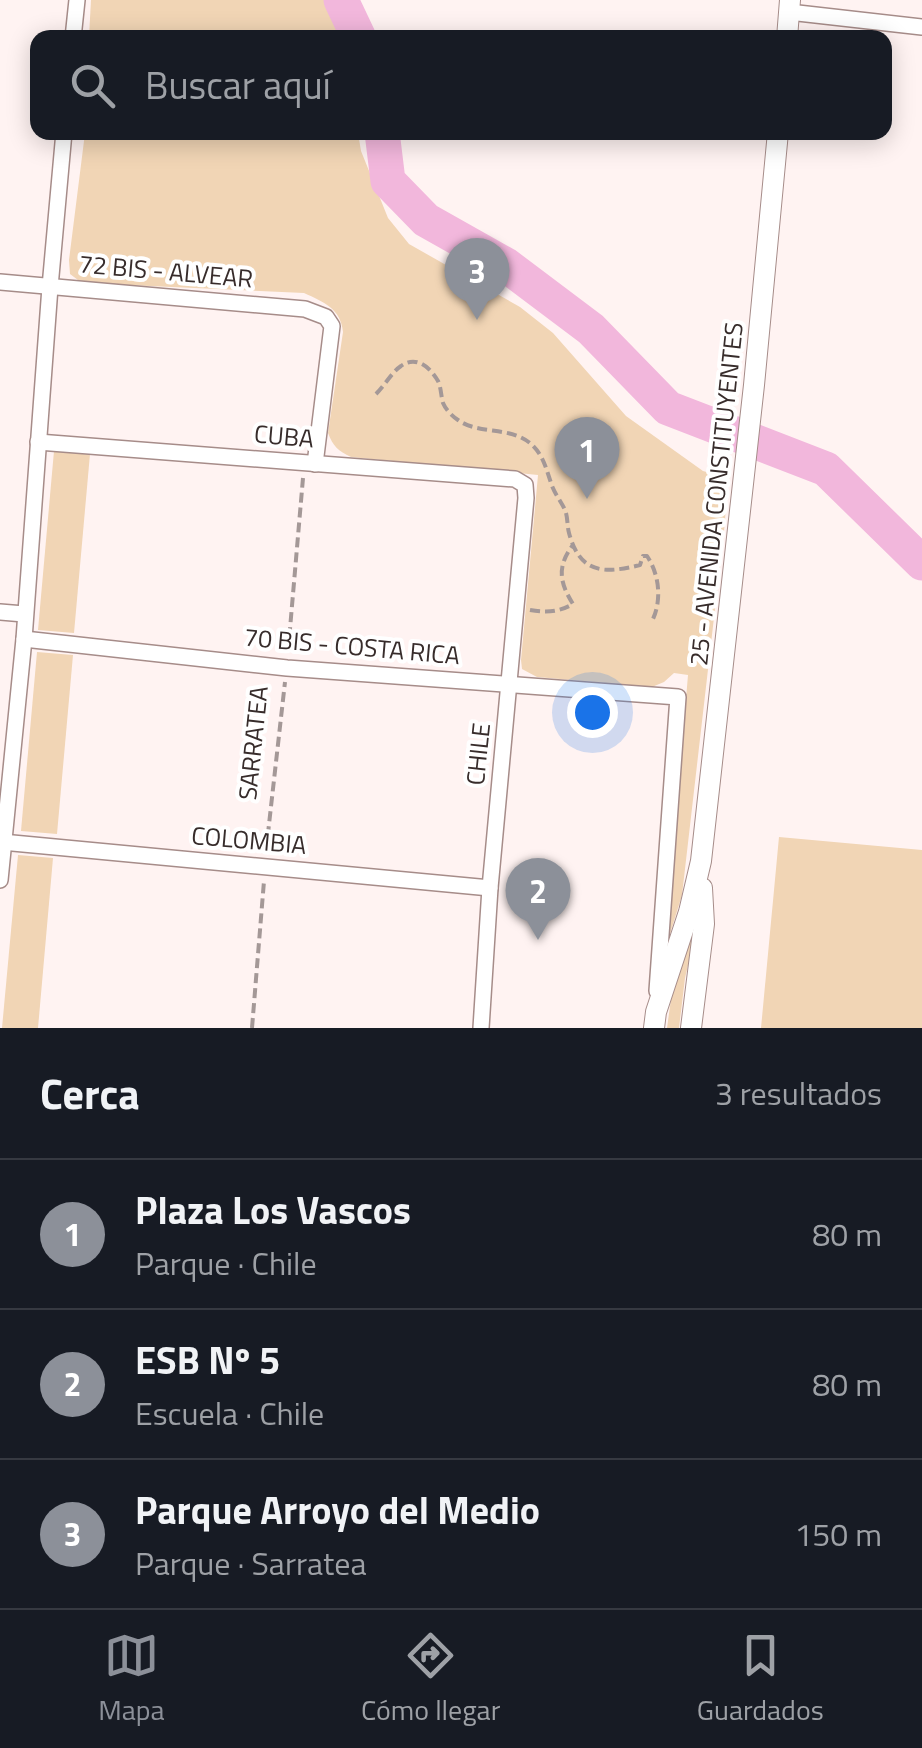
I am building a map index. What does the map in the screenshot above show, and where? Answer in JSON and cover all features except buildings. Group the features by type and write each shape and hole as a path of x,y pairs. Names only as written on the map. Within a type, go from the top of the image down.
{"main road":[{"name":"25 - AVENIDA CONSTITUYENTES","path":"655,1020 701,861 777,140"},
{"name":"25 - AVENIDA CONSTITUYENTES","path":"691,1028 704,924 701,861"}],"street":[{"path":"75,30 77,0"},
{"path":"790,6 922,27"},
{"path":"0,880 24,640 63,140"},
{"name":"72 BIS - ALVEAR","path":"0,282 305,308 326,317 332,326 310,463"},
{"name":"CUBA","path":"38,442 515,479 525,485"},
{"name":"CHILE","path":"480,1028 525,485"},
{"path":"0,612 24,614"},
{"name":"70 BIS - COSTA RICA","path":"24,640 287,668 678,697"},
{"name":"25 - AVENIDA CONSTITUYENTES","path":"655,1020 678,697"},
{"name":"COLOMBIA","path":"2,842 490,888"}],"path":[{"name":"SARRATEA","path":"252,1028 264,866 310,463"},
{"path":"516,608 542,612 573,604 561,583 560,571 573,545"}],"shaded area":[{"path":"91,0 332,0 342,30 89,30"},
{"path":"84,140 359,140 388,218 409,244 520,307 553,333 626,416 703,471 727,478 682,895 665,950 688,675 674,673 652,687 537,677 522,669 538,475 351,457 339,450 328,433 342,324 325,303 304,293 82,283 70,274"},
{"path":"54,451 90,454 74,633 38,630"},
{"path":"37,652 73,655 57,834 21,831"},
{"path":"779,837 922,850 922,1028 761,1028"},
{"path":"18,855 53,858 38,1028 2,1028"},
{"path":"690,922 698,923 679,1028 667,1028 671,999"}],"waterway":[{"path":"341,0 355,30"},
{"path":"383,140 388,181 426,220 506,265 591,329 668,408 826,469 922,563"}],"place":[{"name":"Parque Arroyo del Medio","path":"477,320"},
{"name":"Plaza Los Vascos","path":"587,499"},
{"name":"ESB Nº 5","path":"538,940"}]}
